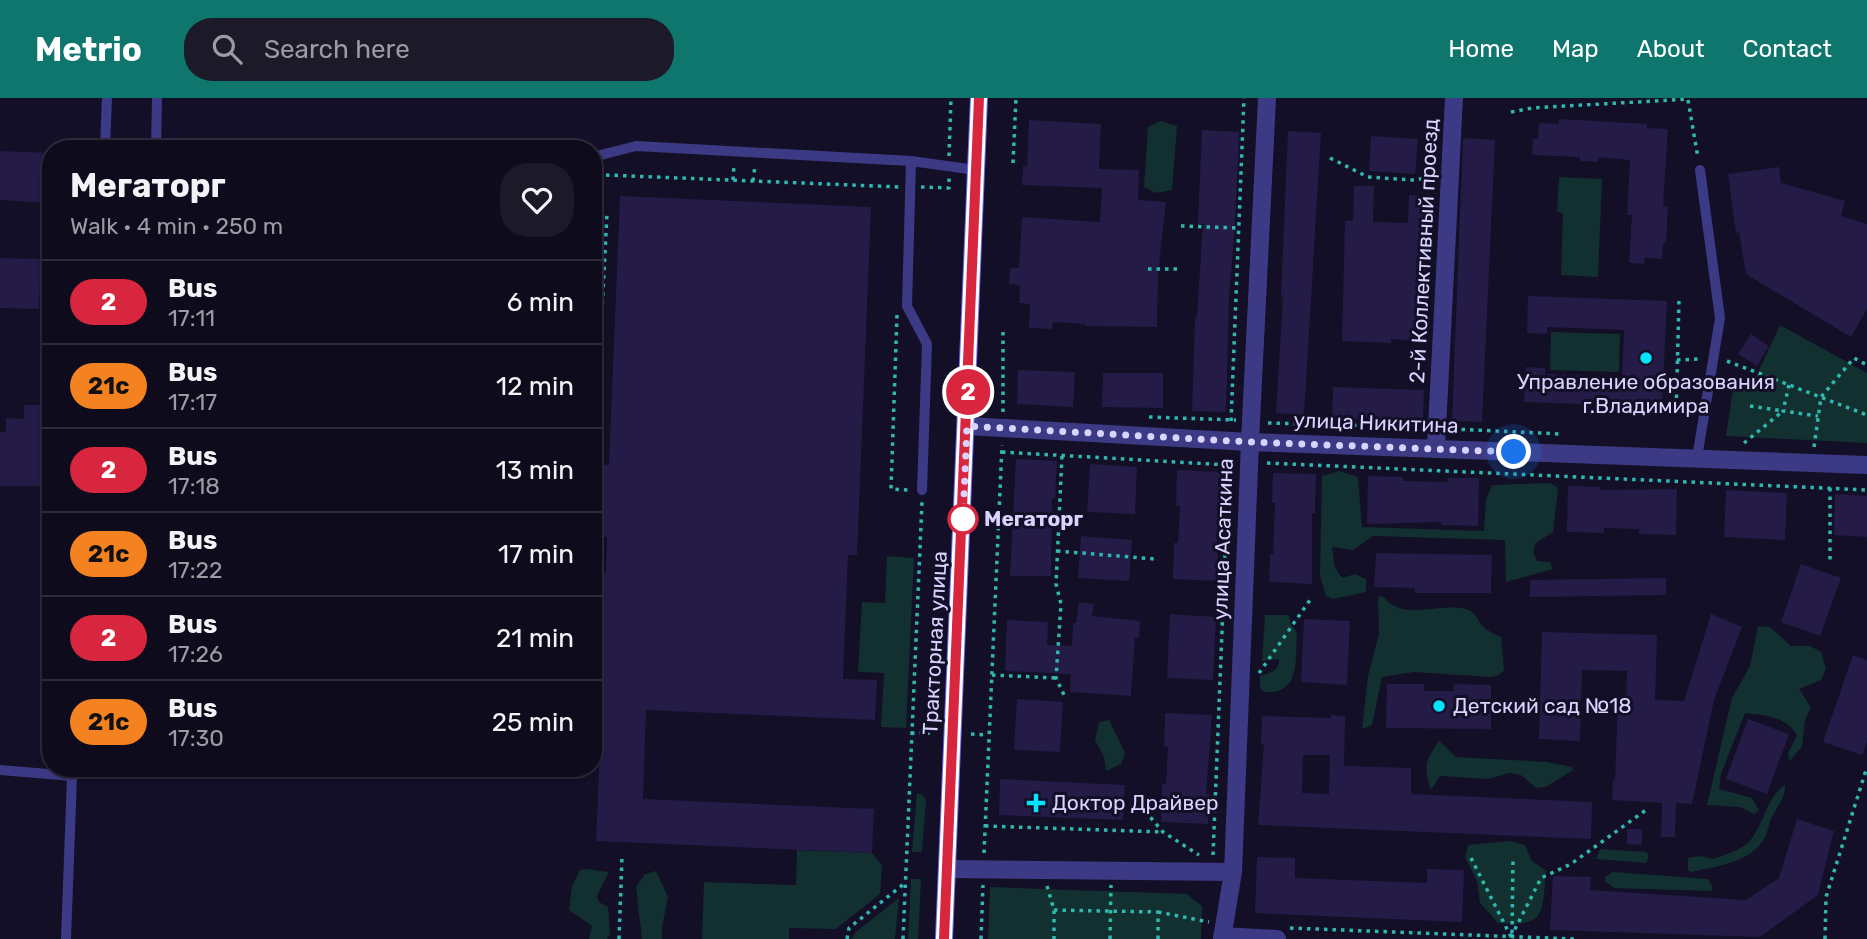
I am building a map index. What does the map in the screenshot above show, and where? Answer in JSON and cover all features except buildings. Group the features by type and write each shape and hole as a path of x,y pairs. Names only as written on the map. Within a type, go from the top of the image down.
{"main road":[{"name":"Тракторная улица","path":"944,939 979,98"}],"street":[{"name":"улица Асаткина","path":"1222,934 1233,872 1267,98"},
{"name":"2-й Коллективный проезд","path":"1436,447 1454,98"},
{"name":"улица Никитина","path":"967,426 1250,442 1867,465"},
{"path":"947,869 1233,872"},
{"path":"1222,934 1280,933"}],"lane":[{"path":"105,140 107,98"},
{"path":"156,140 157,98"},
{"path":"602,155 636,146 911,161 976,170"},
{"path":"911,161 907,306 928,344 922,490"},
{"path":"1697,458 1720,318 1700,170"},
{"path":"0,770 42,774"},
{"path":"66,939 72,777"}],"path":[{"path":"1013,163 1016,98"},
{"path":"1213,864 1244,98"},
{"path":"1670,100 1675,98"},
{"path":"1511,112 1532,108 1688,99 1700,170"},
{"path":"1330,158 1368,177 1412,180 1450,174"},
{"path":"733,180 734,163"},
{"path":"604,175 901,187"},
{"path":"602,318 608,202"},
{"path":"1181,226 1238,228"},
{"path":"1148,269 1179,269"},
{"path":"1676,415 1679,300"},
{"path":"897,310 891,489 922,490 903,939"},
{"path":"987,768 1003,428 1003,332"},
{"path":"1677,360 1714,356 1867,415"},
{"path":"1812,463 1821,397 1854,358 1867,365"},
{"path":"1744,444 1783,411 1789,385"},
{"path":"1750,406 1818,416"},
{"path":"1002,452 1229,465"},
{"path":"1062,456 1056,584 1061,604 1056,678 1065,697"},
{"path":"1267,463 1867,489"},
{"path":"1830,488 1830,561"},
{"path":"1057,551 1154,559"},
{"path":"1255,677 1310,600"},
{"path":"991,675 1056,678"},
{"path":"911,733 930,733"},
{"path":"971,734 988,735"},
{"path":"1825,939 1826,897 1867,767"},
{"path":"1134,798 1163,832 1203,857"},
{"path":"1511,938 1541,878 1571,864 1646,810"},
{"path":"985,826 1163,832"},
{"path":"619,939 622,857"},
{"path":"1471,858 1511,938"},
{"path":"1511,938 1513,860"},
{"path":"1042,870 1054,910 1054,939"},
{"path":"1110,939 1112,871"},
{"path":"847,939 849,928 905,883"},
{"path":"1054,910 1158,912 1222,934"},
{"path":"1158,912 1158,939"},
{"path":"1280,933 1574,939"}],"green space":[{"path":"1160,121 1177,126 1172,190 1156,193 1144,187 1148,127"},
{"path":"1559,177 1602,179 1598,277 1561,275 1563,213 1557,212"},
{"path":"1780,325 1867,373 1867,443 1726,436 1735,377 1756,377"},
{"path":"1551,332 1620,334 1619,372 1550,370"},
{"path":"1339,471 1358,477 1362,527 1484,531 1486,499 1492,485 1550,483 1558,488 1553,532 1536,543 1533,552 1537,561 1550,562 1553,569 1506,582 1505,540 1373,536 1353,550 1332,547 1335,568 1342,578 1355,574 1366,579 1366,592 1333,599 1326,596 1320,575 1322,476"},
{"path":"887,556 914,558 906,728 881,727 884,673 858,672 862,602 885,603"},
{"path":"1378,596 1400,608 1410,610 1452,607 1471,611 1486,629 1501,637 1504,670 1491,677 1414,672 1382,677 1372,725 1362,729 1368,676 1379,634"},
{"path":"1265,615 1289,615 1291,625 1297,632 1294,673 1290,681 1285,688 1265,692 1260,688 1260,676 1274,671 1279,659 1262,661"},
{"path":"1758,626 1770,627 1791,646 1810,646 1821,652 1826,668 1821,680 1799,689 1811,707 1805,720 1802,746 1789,762 1788,753 1797,736 1793,730 1775,718 1745,713 1721,774 1719,789 1752,798 1759,810 1754,814 1740,807 1707,805 1732,698 1750,666"},
{"path":"1109,720 1125,753 1121,764 1106,771 1104,757 1095,740 1099,722"},
{"path":"1439,741 1456,757 1547,762 1572,767 1573,770 1546,787 1536,788 1521,775 1509,773 1488,779 1440,776 1431,790 1427,764"},
{"path":"1785,785 1783,797 1766,835 1753,852 1723,865 1691,872 1688,870 1688,858 1701,856 1714,859 1745,845 1756,832 1772,799"},
{"path":"917,793 923,795 926,800 922,852 912,852"},
{"path":"1511,841 1525,845 1531,860 1546,871 1544,897 1539,914 1534,919 1514,924 1498,923 1480,903 1477,881 1465,857 1468,845"},
{"path":"1600,849 1646,852 1649,856 1646,863 1596,859"},
{"path":"797,850 872,853 882,865 880,894 836,929 789,928 789,939 702,939 704,882 796,885"},
{"path":"580,870 609,872 597,896 599,902 608,907 610,934 607,939 589,939 592,926 569,910 572,886"},
{"path":"656,871 668,897 662,939 642,939 636,887 645,874"},
{"path":"1613,872 1708,879 1713,888 1711,891 1614,888 1605,881 1605,877"},
{"path":"911,879 921,879 918,939 908,939"},
{"path":"990,887 1187,894 1202,906 1201,939 988,939"},
{"path":"899,898 895,939 851,939 856,932"}],"bus line":[{"name":"2","path":"944,939 979,98"}],"place":[{"name":"Управление образования г.Владимира","path":"1646,358"},
{"name":"Мегаторг","path":"963,519"},
{"name":"Детский сад №18","path":"1439,706"},
{"name":"Доктор Драйвер","path":"1036,803"}],"route":[{"path":"963,519 967,426 1250,442 1514,452"}]}
